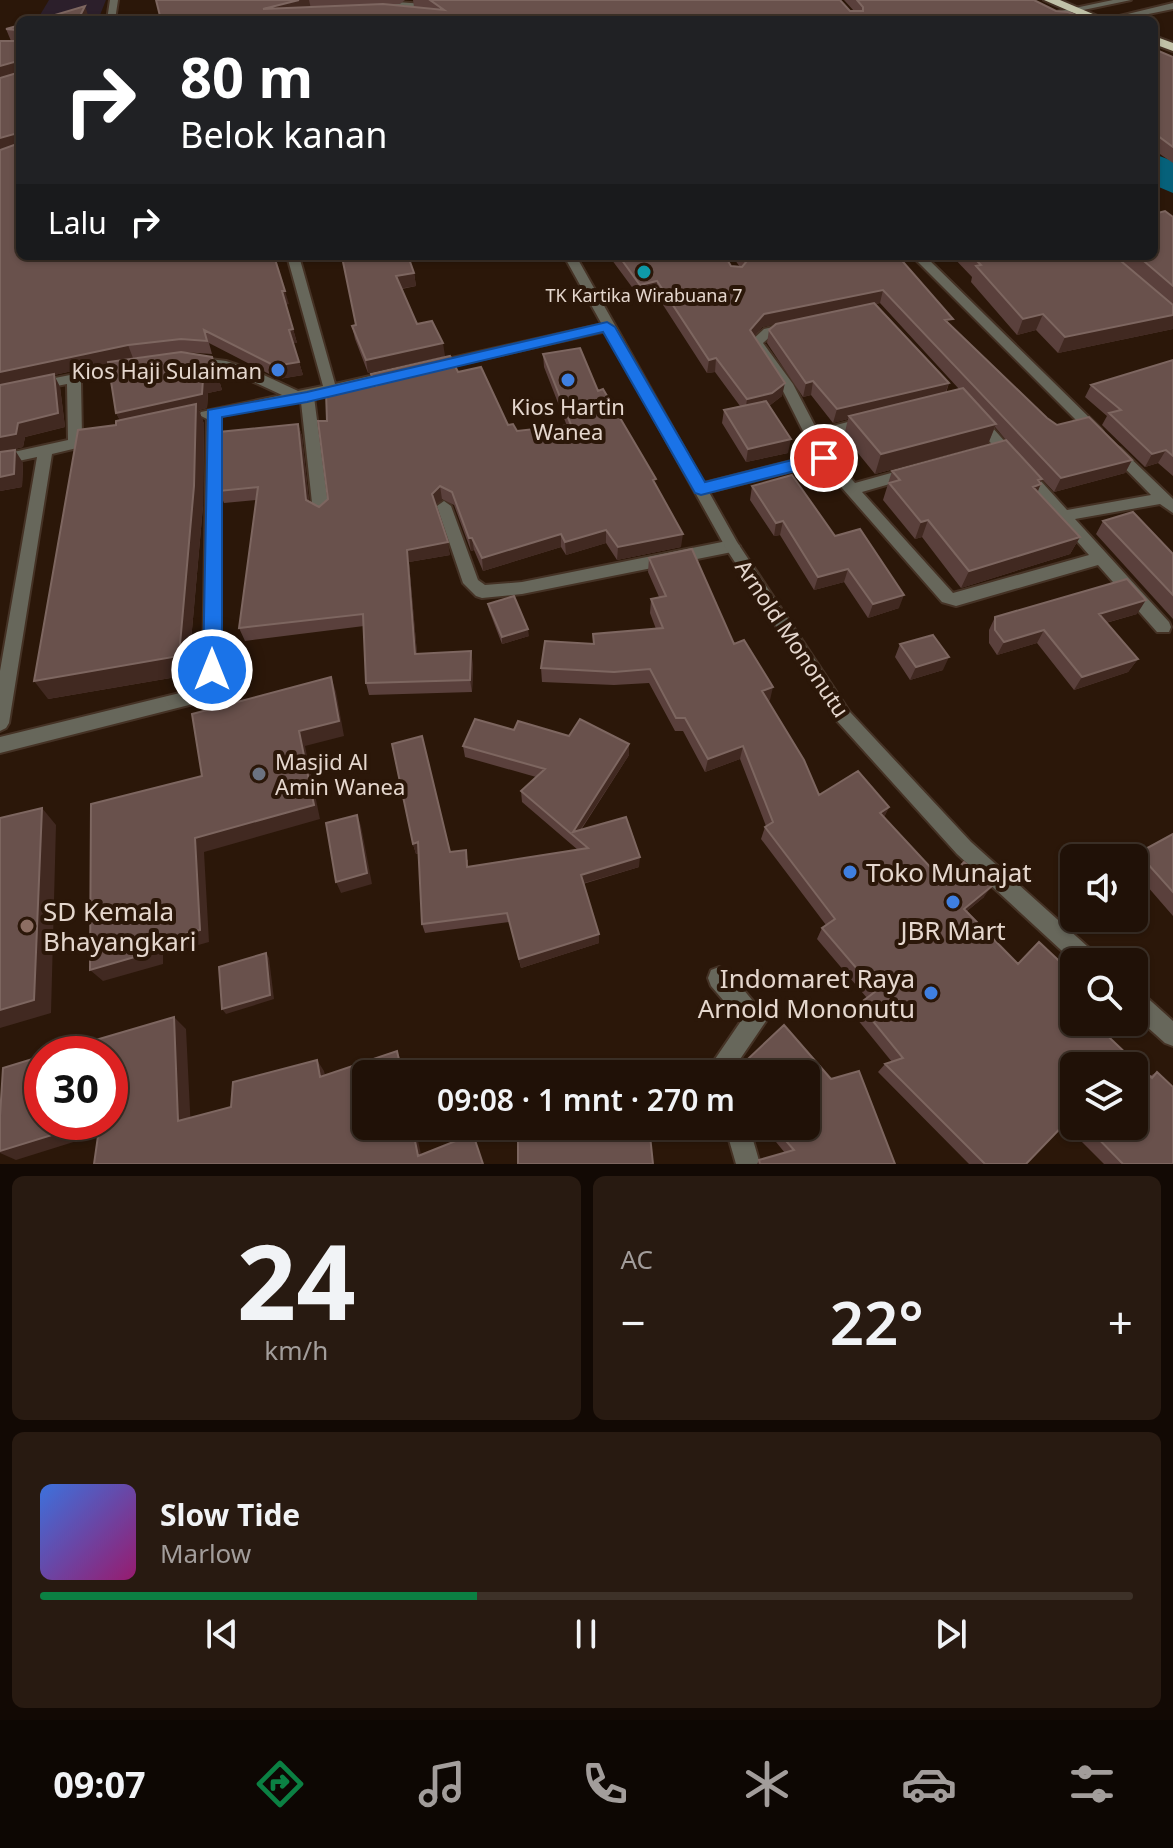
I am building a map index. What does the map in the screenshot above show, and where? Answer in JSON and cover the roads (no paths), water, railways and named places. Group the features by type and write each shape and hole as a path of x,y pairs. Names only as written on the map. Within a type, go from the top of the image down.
{"highway":[{"path":"1050,0 1068,15"},
{"path":"1045,11 1068,15"}],"street":[{"path":"372,5 421,0"},
{"path":"1068,15 1127,0"},
{"path":"407,3 431,10 435,16"},
{"path":"1124,16 1173,6"},
{"path":"294,260 330,389"},
{"name":"Arnold Mononutu","path":"572,260 732,546 843,716 964,848 1075,948"},
{"path":"926,260 1168,503"},
{"path":"799,325 768,332 756,342 786,384 824,458 950,600 1100,558"},
{"path":"422,369 607,327"},
{"path":"183,361 208,360 243,370 303,397"},
{"path":"0,393 145,365"},
{"path":"183,420 303,397 407,372"},
{"path":"74,379 75,444"},
{"path":"303,397 321,512"},
{"path":"969,409 1163,627"},
{"path":"0,745 193,697 205,686 212,670 214,413"},
{"path":"813,436 886,418"},
{"path":"0,460 106,437"},
{"path":"985,452 1003,448"},
{"path":"0,723 45,450"},
{"path":"701,489 824,458"},
{"path":"854,489 927,468"},
{"path":"1063,516 1168,503"},
{"path":"444,506 471,583 482,592 522,588 732,546"},
{"path":"719,978 755,1021 726,1060"},
{"path":"1148,1013 1173,1035"},
{"path":"741,1140 748,1164"}],"waterway":[{"path":"1158,168 1173,181"}],"place":[{"name":"TK Kartika Wirabuana 7","path":"644,272"},
{"name":"Kios Haji Sulaiman","path":"278,370"},
{"name":"Kios Hartin Wanea","path":"568,380"},
{"name":"Masjid Al Amin Wanea","path":"259,774"},
{"name":"Toko Munajat","path":"850,872"},
{"name":"JBR Mart","path":"953,902"},
{"name":"SD Kemala Bhayangkari","path":"27,926"},
{"name":"Indomaret Raya Arnold Mononutu","path":"931,993"}]}
